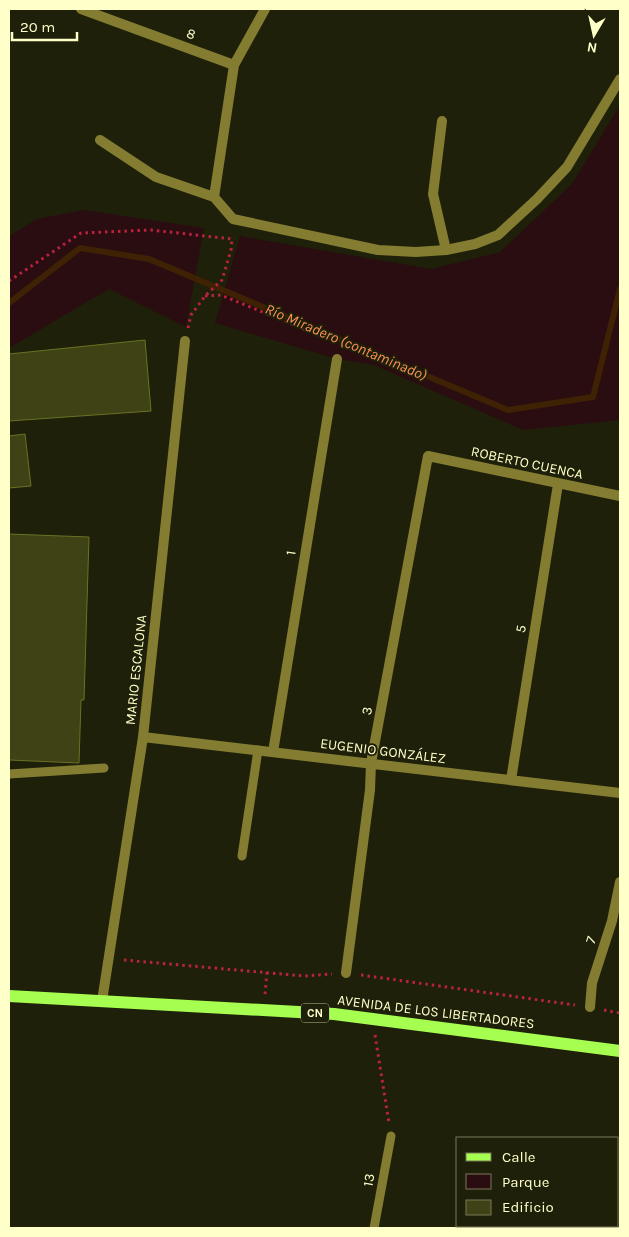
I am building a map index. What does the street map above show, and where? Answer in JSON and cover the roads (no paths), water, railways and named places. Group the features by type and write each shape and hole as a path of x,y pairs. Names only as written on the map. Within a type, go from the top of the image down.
{"main road":[{"name":"AVENIDA DE LOS LIBERTADORES","path":"9,996 334,1014 620,1051"}],"street":[{"name":"8","path":"82,9 234,65"},
{"path":"214,197 234,65 265,9"},
{"path":"100,140 156,177 214,197 233,219 378,250 416,252 446,250 475,244 498,235 537,199 567,167 620,79"},
{"path":"442,122 433,194 446,250"},
{"name":"MARIO ESCALONA","path":"102,1001 143,737 185,341"},
{"name":"1","path":"273,752 338,359"},
{"name":"ROBERTO CUENCA","path":"428,456 620,496"},
{"name":"3","path":"346,973 372,763 428,456"},
{"name":"5","path":"512,780 558,484"},
{"name":"EUGENIO GONZÁLEZ","path":"143,737 620,792"},
{"name":"7","path":"590,1008 592,983 612,921 620,882"}],"lane":[{"path":"242,856 258,750"},
{"path":"9,774 104,768"},
{"name":"13","path":"374,1228 391,1136"}],"waterway":[{"name":"Río Miradero (contaminado)","path":"9,303 80,248 149,259 508,410 593,397 620,289"}]}
